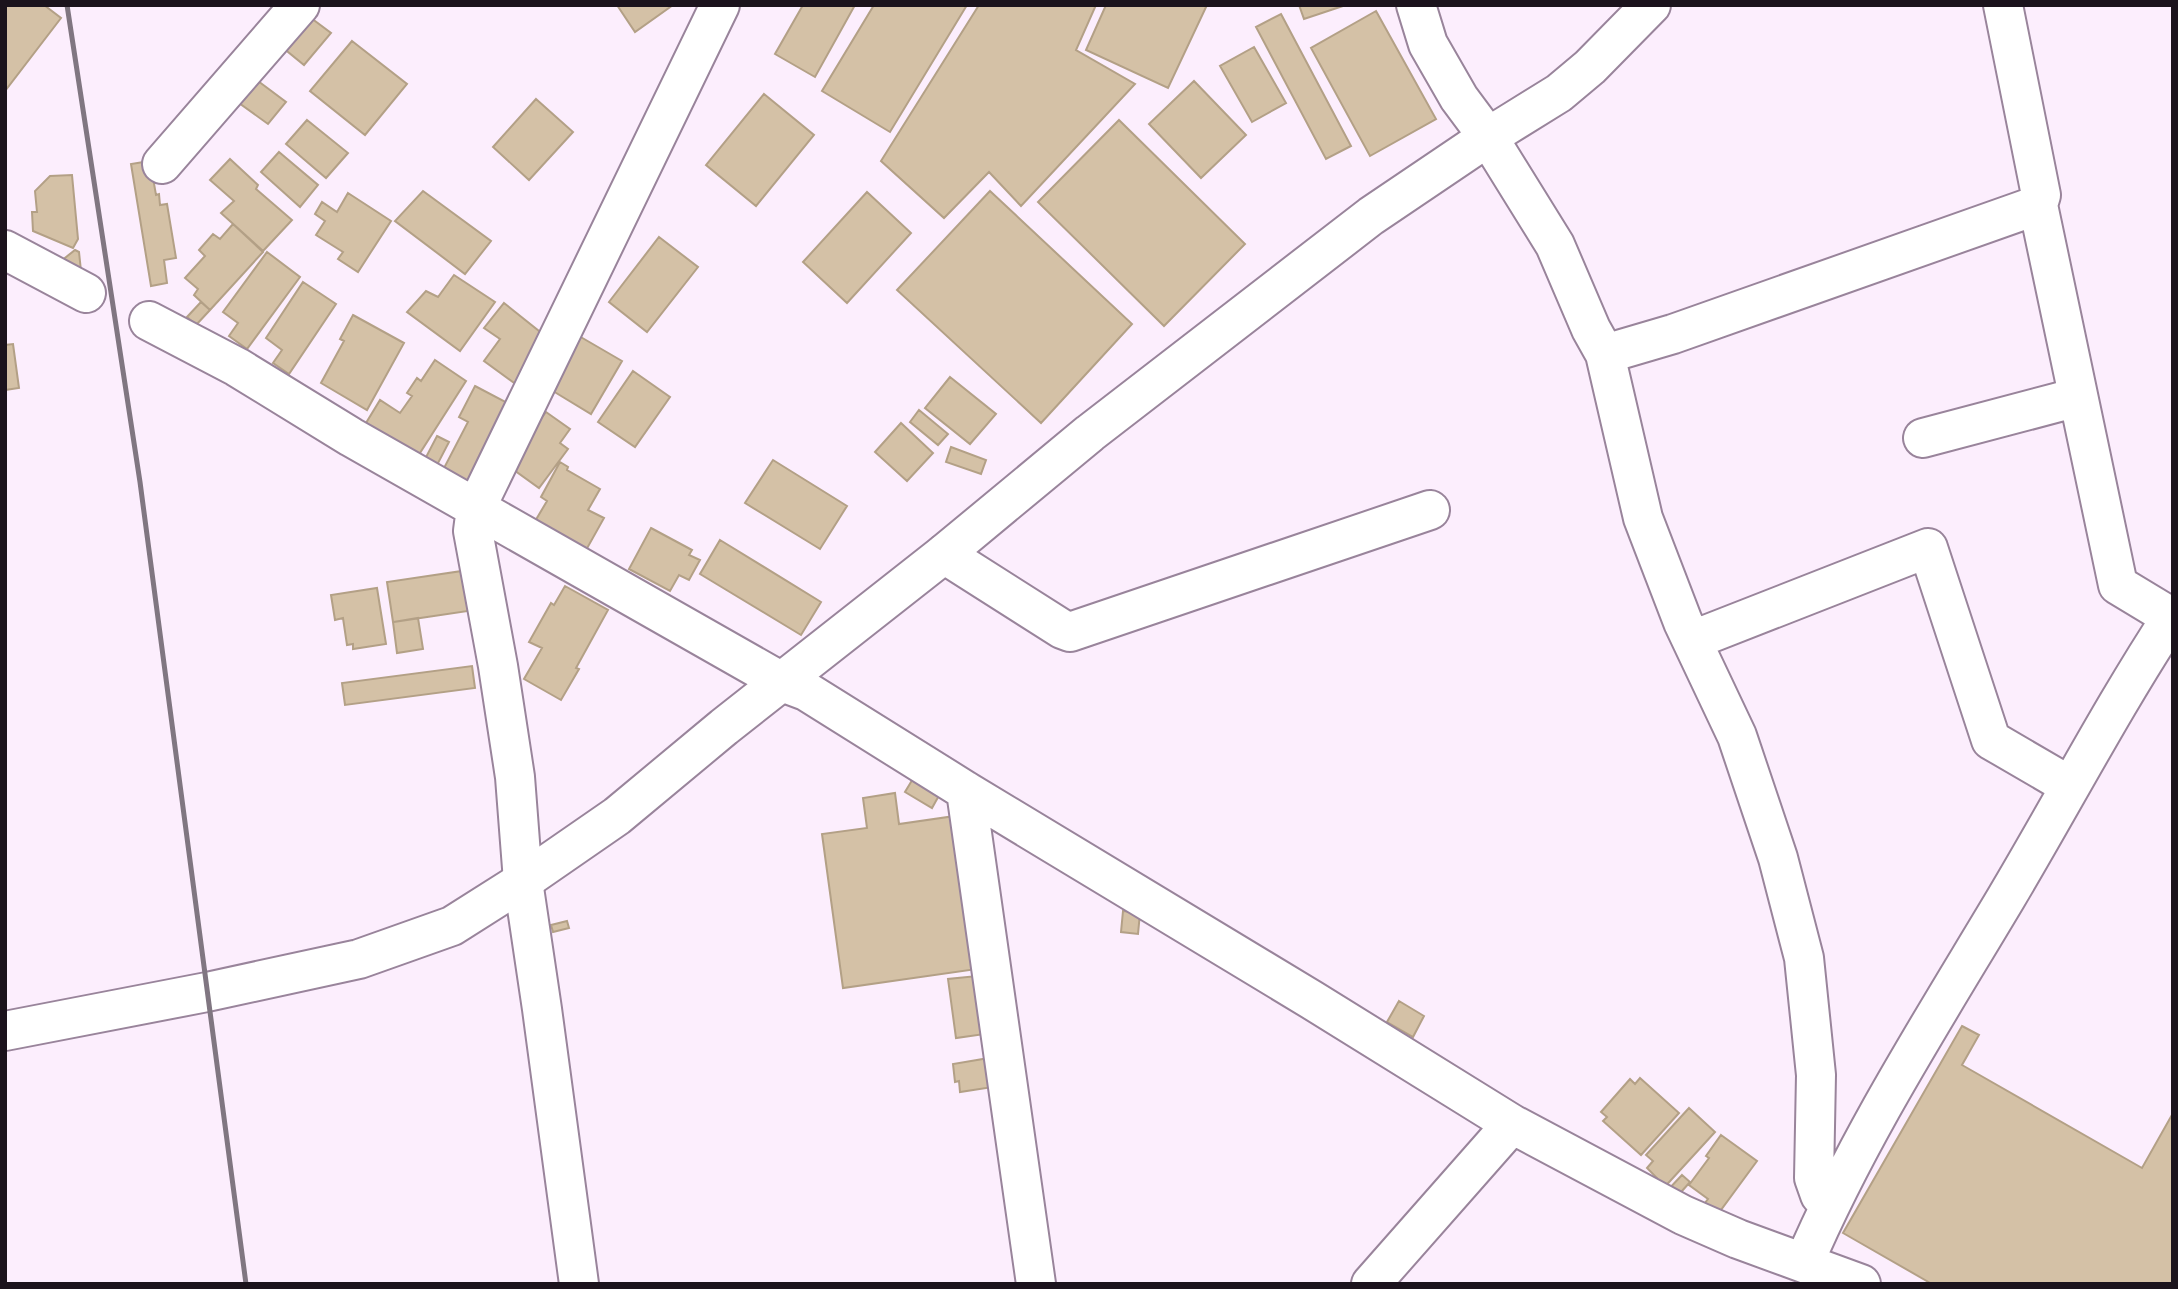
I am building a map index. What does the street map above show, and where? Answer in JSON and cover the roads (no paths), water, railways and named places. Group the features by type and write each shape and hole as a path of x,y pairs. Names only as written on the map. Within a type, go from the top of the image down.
{"street":[{"path":"162,164 300,5"},
{"path":"579,1284 523,881 515,778 473,531 476,508 720,5"},
{"path":"1416,5 1429,44 1460,98 1488,137 1555,245 1591,329 1605,354 1643,518 1684,622 1737,736 1778,858 1804,958 1816,1075 1814,1178 1820,1195 1829,1205"},
{"path":"5,1031 359,959 452,926 617,816 1101,425 1371,216 1559,93 1590,67 1651,5"},
{"path":"1795,1269 1899,1079 2172,616 2118,585 2038,205 2041,195 2003,5"},
{"path":"1605,354 1673,334 2038,205"},
{"path":"5,250 86,293"},
{"path":"149,321 237,366 351,437 782,682 806,691 1511,1124 1683,1215 1795,1269 1861,1284"},
{"path":"1923,438 2078,397"},
{"path":"944,554 1070,632 1430,510"},
{"path":"1693,640 1928,548 1991,740 2070,786"},
{"path":"966,791 1036,1284"},
{"path":"1371,1284 1511,1124"}],"railway":[{"path":"67,5 140,482 246,1284"}]}
